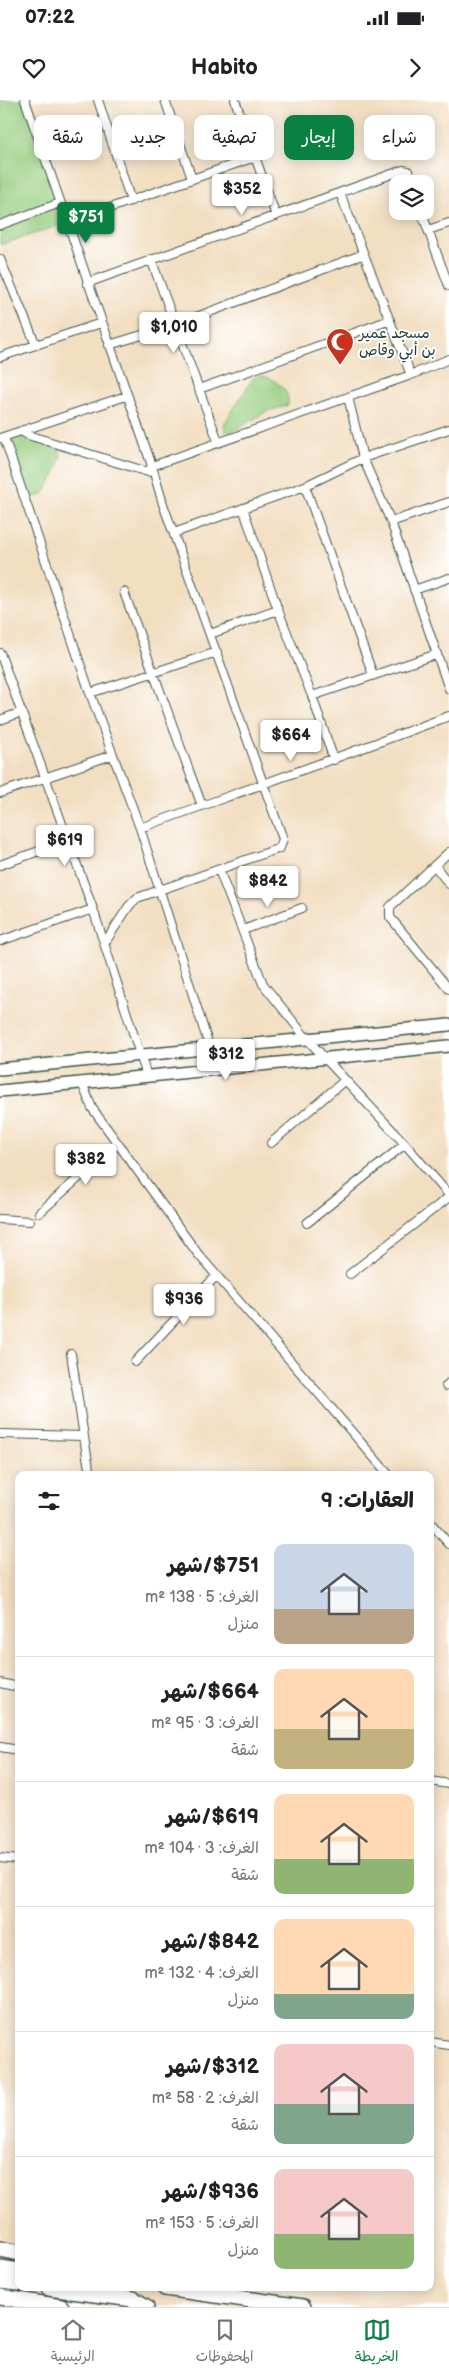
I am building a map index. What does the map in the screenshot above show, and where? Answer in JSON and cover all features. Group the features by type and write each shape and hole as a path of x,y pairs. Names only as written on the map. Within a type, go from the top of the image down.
{"highway":[{"path":"0,2249 15,2252"},
{"path":"0,2268 15,2270"},
{"path":"0,2280 15,2282"},
{"path":"72,2291 134,2299 146,2307"},
{"path":"187,2291 303,2307"},
{"path":"0,2297 61,2307"}],"main road":[{"path":"0,1069 449,1025"},
{"path":"0,1091 449,1046"}],"street":[{"path":"25,100 174,533 264,782 283,844 280,848 132,901 104,944"},
{"path":"98,100 130,200"},
{"path":"165,100 192,179"},
{"path":"235,100 240,115"},
{"path":"67,223 246,160"},
{"path":"256,160 276,216"},
{"path":"389,175 403,170 408,171 409,175"},
{"path":"87,283 389,175"},
{"path":"340,193 411,374"},
{"path":"0,225 60,203"},
{"path":"424,220 449,286"},
{"path":"428,230 449,223"},
{"path":"109,345 175,326 364,254"},
{"path":"0,259 36,345"},
{"path":"151,259 218,441"},
{"path":"199,389 390,320"},
{"path":"0,358 101,323"},
{"path":"21,432 148,472 152,466 218,441 348,397 449,359"},
{"path":"126,396 2,438 90,693 140,828 210,1049"},
{"path":"348,397 363,458 390,522 449,689"},
{"path":"174,533 305,486 363,458 449,429"},
{"path":"305,486 373,675"},
{"path":"390,522 449,502"},
{"path":"242,508 334,760"},
{"path":"414,590 449,578"},
{"path":"124,592 202,806"},
{"path":"210,634 278,610"},
{"path":"90,693 217,652"},
{"path":"0,653 93,909 142,1055 147,1076"},
{"path":"312,696 437,654"},
{"path":"0,720 22,712"},
{"path":"140,828 264,782 334,760 449,716"},
{"path":"0,794 112,755"},
{"path":"0,865 67,841"},
{"path":"449,852 390,907 388,912 390,917 449,989"},
{"path":"435,866 449,884"},
{"path":"219,870 263,984 307,1039 446,1186 449,1196 350,1274"},
{"path":"243,930 302,908"},
{"path":"0,941 93,909"},
{"path":"271,1143 345,1080"},
{"path":"82,1083 92,1108 183,1234 386,1471"},
{"path":"39,1213 118,1143"},
{"path":"308,1223 405,1144"},
{"path":"0,1219 30,1221"},
{"path":"134,1362 217,1275"},
{"path":"71,1354 89,1471"},
{"path":"0,1434 84,1436"},
{"path":"434,1527 449,1544"},
{"path":"0,1683 15,1686"},
{"path":"0,1747 15,1749"},
{"path":"434,1782 449,1784"},
{"path":"0,1858 15,1860"},
{"path":"434,2043 449,2045"}],"green space":[{"path":"0,100 25,100 34,126 34,160 45,160 67,223 0,245"},
{"path":"261,375 276,382 284,390 287,394 288,405 266,412 231,432 225,431 224,424 253,378"},
{"path":"23,433 55,444 61,453 54,476 45,492 40,496 26,495 17,478 18,464 9,449 9,439"}],"place":[{"name":"مسجد عمير بن أبي وقاص","path":"340,366"}]}
